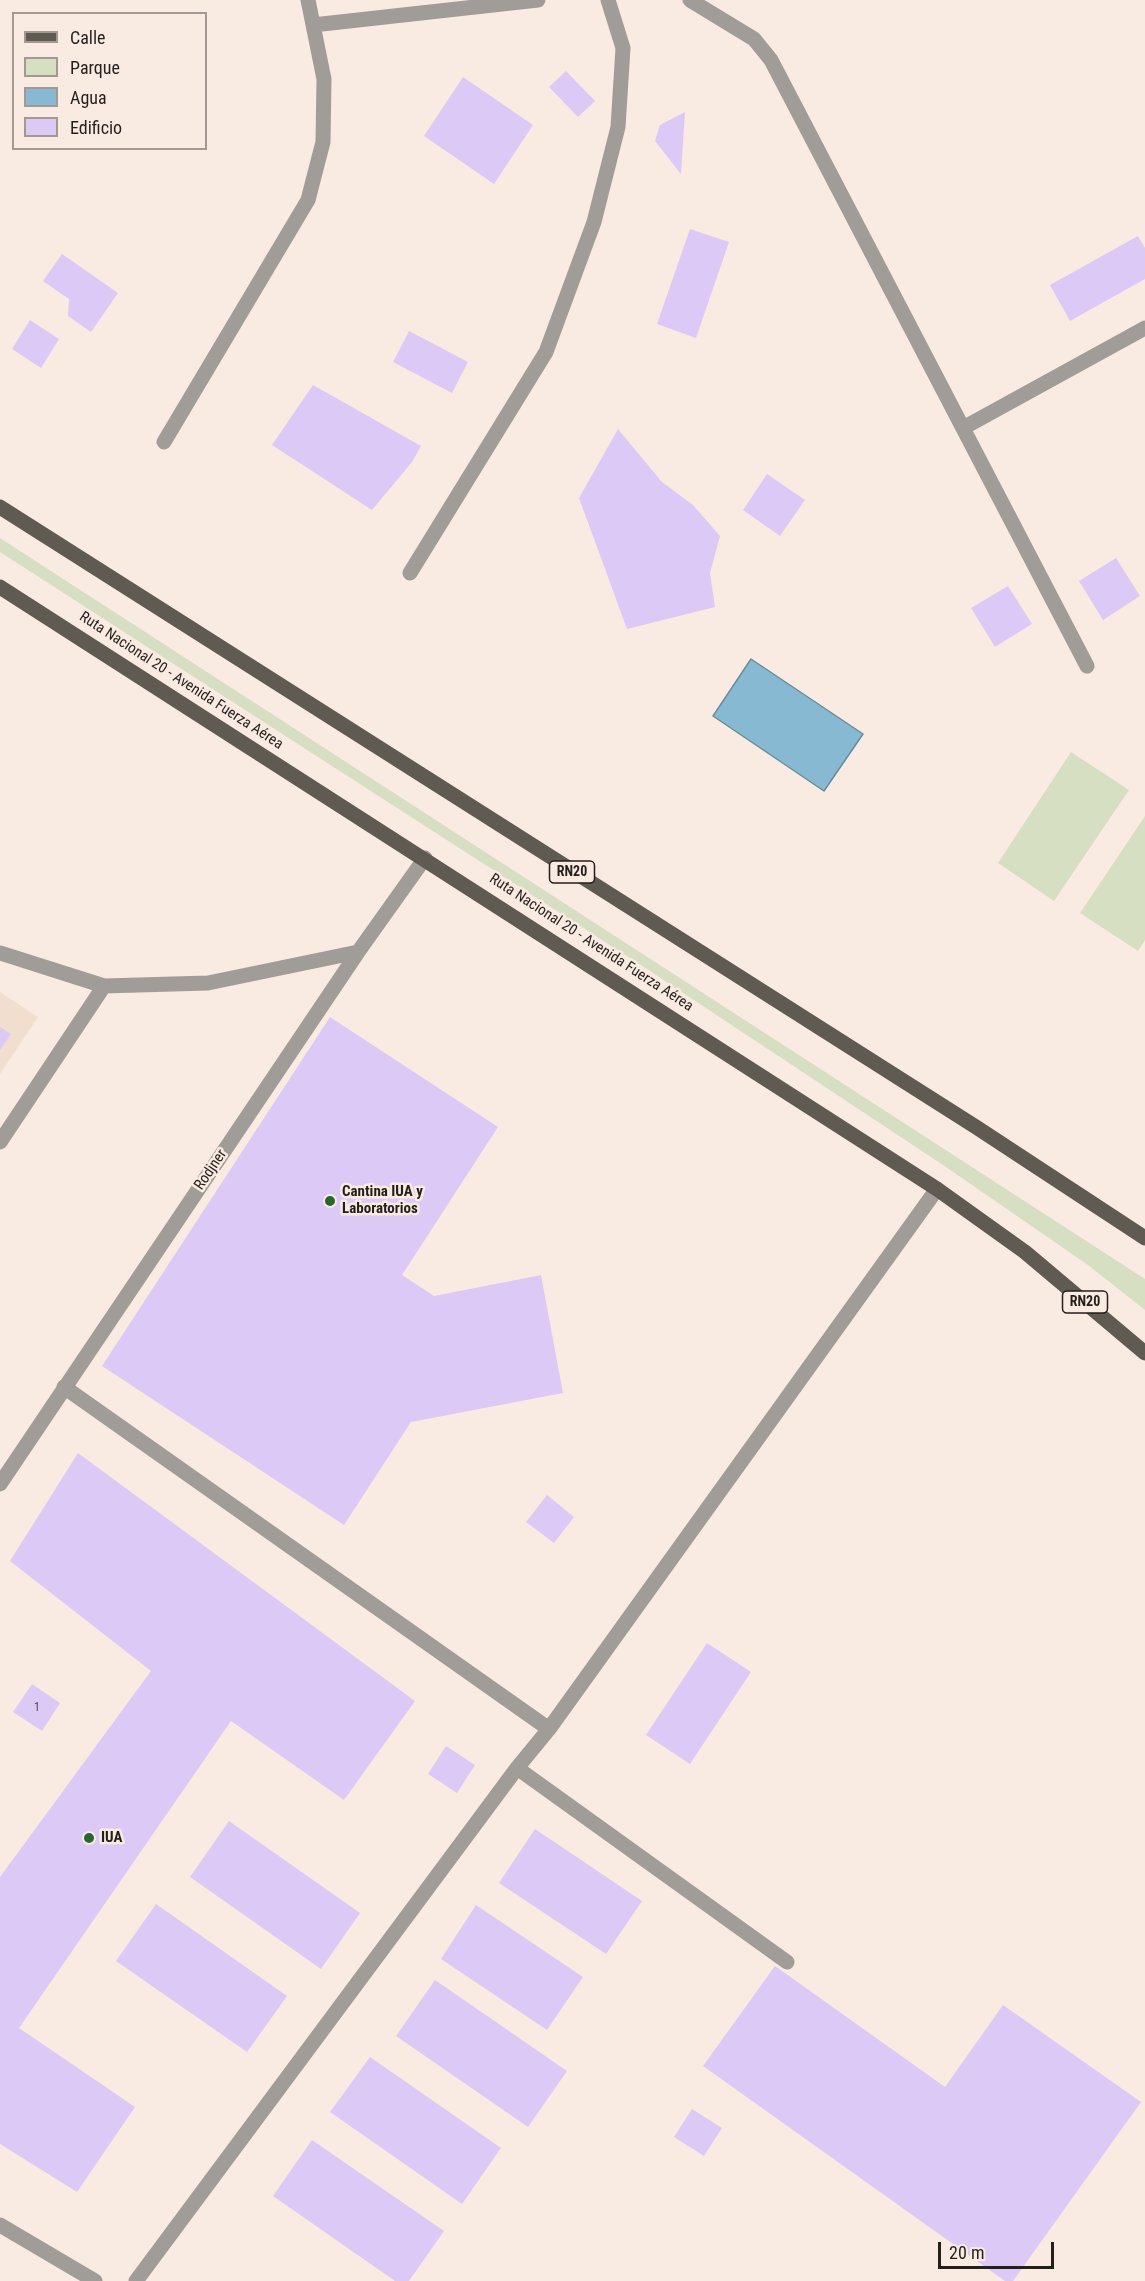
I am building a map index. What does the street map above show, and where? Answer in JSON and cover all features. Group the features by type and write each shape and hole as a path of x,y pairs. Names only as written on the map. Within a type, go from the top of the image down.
{"main road":[{"name":"RN20","path":"0,507 976,1127 1145,1238"},
{"name":"Ruta Nacional 20 - Avenida Fuerza Aérea","path":"0,587 937,1189 1025,1252 1145,1353"}],"street":[{"path":"164,442 308,200 323,142 324,79 308,0"},
{"path":"313,26 538,0"},
{"path":"410,573 546,352 594,222 618,127 622,48 608,0"},
{"path":"690,0 754,39 771,60 1087,666"},
{"path":"963,428 1145,328"},
{"name":"Rodjner","path":"0,1484 358,952 425,858"},
{"path":"0,953 104,986 208,983 358,952"},
{"path":"0,1142 104,986"},
{"path":"136,2281 517,1768 549,1729 937,1189"},
{"path":"64,1387 549,1729"},
{"path":"517,1768 787,1962"},
{"path":"0,2225 95,2281"}],"shaded area":[{"path":"0,992 38,1017 0,1074"}],"green space":[{"path":"0,538 1145,1279 1145,1310 1088,1265 943,1165 650,971 0,552"},
{"path":"1071,752 1129,790 1054,901 998,863"},
{"path":"1145,816 1145,940 1138,951 1080,913"}],"water":[{"path":"751,659 863,734 824,791 713,716"}],"building":[{"path":"566,71 595,101 578,117 549,87"},
{"path":"463,77 533,125 494,184 424,136"},
{"path":"685,112 681,174 655,141 660,125"},
{"path":"690,229 729,242 696,338 657,324"},
{"path":"1138,236 1145,248 1145,279 1070,321 1050,285"},
{"path":"62,254 118,293 91,332 68,316 69,299 43,281"},
{"path":"30,320 59,339 41,368 12,349"},
{"path":"409,331 468,362 452,393 393,362"},
{"path":"313,385 421,446 412,462 372,510 272,445"},
{"path":"618,429 662,482 693,505 720,536 710,573 715,607 627,629 579,498"},
{"path":"767,474 805,500 780,536 743,510"},
{"path":"1116,558 1140,596 1103,620 1079,581"},
{"path":"1008,586 1032,624 995,647 971,608"},
{"name":"Cantina IUA y Laboratorios","path":"330,1017 498,1127 402,1275 434,1296 541,1275 563,1393 411,1422 344,1525 102,1366"},
{"path":"0,1027 11,1034 0,1050"},
{"name":"IUA","path":"78,1453 415,1701 344,1800 231,1721 19,2028 135,2107 77,2192 0,2144 0,1877 151,1671 10,1561"},
{"path":"547,1495 574,1517 554,1543 526,1522"},
{"path":"707,1643 751,1672 690,1764 646,1735"},
{"path":"32,1684 60,1703 42,1731 13,1712"},
{"path":"446,1746 475,1765 457,1793 428,1774"},
{"path":"229,1821 360,1913 321,1969 190,1877"},
{"path":"535,1829 642,1901 606,1954 499,1883"},
{"path":"156,1904 287,1996 247,2052 116,1961"},
{"path":"476,1905 583,1977 547,2030 441,1959"},
{"path":"775,1966 945,2087 1003,2005 1141,2102 1013,2281 1005,2281 703,2066"},
{"path":"435,1980 567,2071 528,2127 396,2036"},
{"path":"370,2057 501,2148 462,2204 330,2112"},
{"path":"692,2109 722,2128 704,2156 674,2137"},
{"path":"312,2140 444,2231 409,2281 395,2281 273,2196"}],"place":[{"name":"Cantina IUA y Laboratorios","path":"330,1201"},
{"name":"IUA","path":"89,1838"}]}
